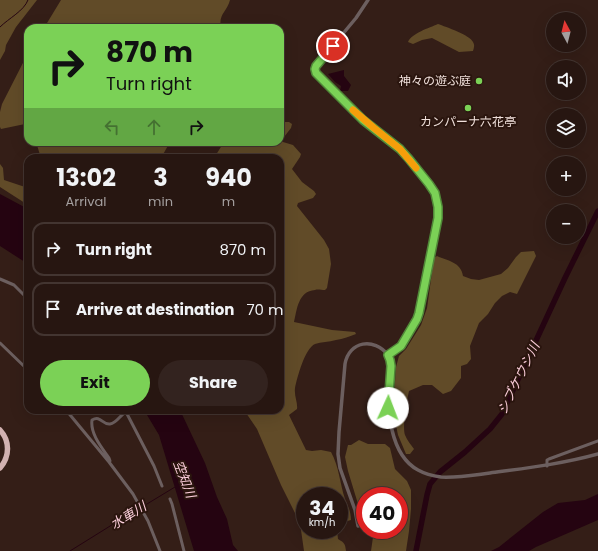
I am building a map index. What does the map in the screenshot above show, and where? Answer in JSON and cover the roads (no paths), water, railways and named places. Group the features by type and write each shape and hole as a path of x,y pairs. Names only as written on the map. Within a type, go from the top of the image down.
{"highway":[{"path":"0,430 6,438 8,451 5,461 0,468"}],"street":[{"path":"368,0 356,18 316,66 315,71 363,120 405,154 432,188 438,207 438,218 417,319 401,346 388,355"},
{"path":"0,279 14,285 24,295"},
{"path":"0,343 24,366"},
{"path":"356,516 340,468 338,454 339,432 346,361 348,354 357,346 364,344 379,346 388,355 391,366 388,401 394,437 399,450 406,460 416,469 435,476 448,477 547,466 598,454"},
{"path":"69,414 128,486 139,503 160,551"},
{"path":"109,462 109,458 95,436 92,420 97,418 107,424 110,424 114,423 122,414"},
{"path":"128,414 154,466 162,486"},
{"path":"547,466 547,460 549,459 598,441"},
{"path":"170,499 184,551"}],"water":[{"path":"344,70 344,76 351,85 348,91 340,91 341,86 328,74"},
{"path":"0,194 24,207 24,261 0,246"},
{"name":"空知川","path":"146,414 182,414 205,463 217,497 227,519 233,545 238,551 194,551 159,435"},
{"path":"598,494 598,520 529,551 491,551 499,547 543,512 558,503 585,500"}],"waterway":[{"path":"0,27 20,11 28,0"},
{"name":"シブケウシ川","path":"416,551 430,484 440,472 490,429 502,414 598,211"},
{"name":"水車川","path":"142,507 175,487"},
{"name":"水車川","path":"70,551 139,508"}],"place":[{"name":"神々の遊ぶ庭","path":"479,81"},
{"name":"カンパーナ六花亭","path":"468,108"}]}
